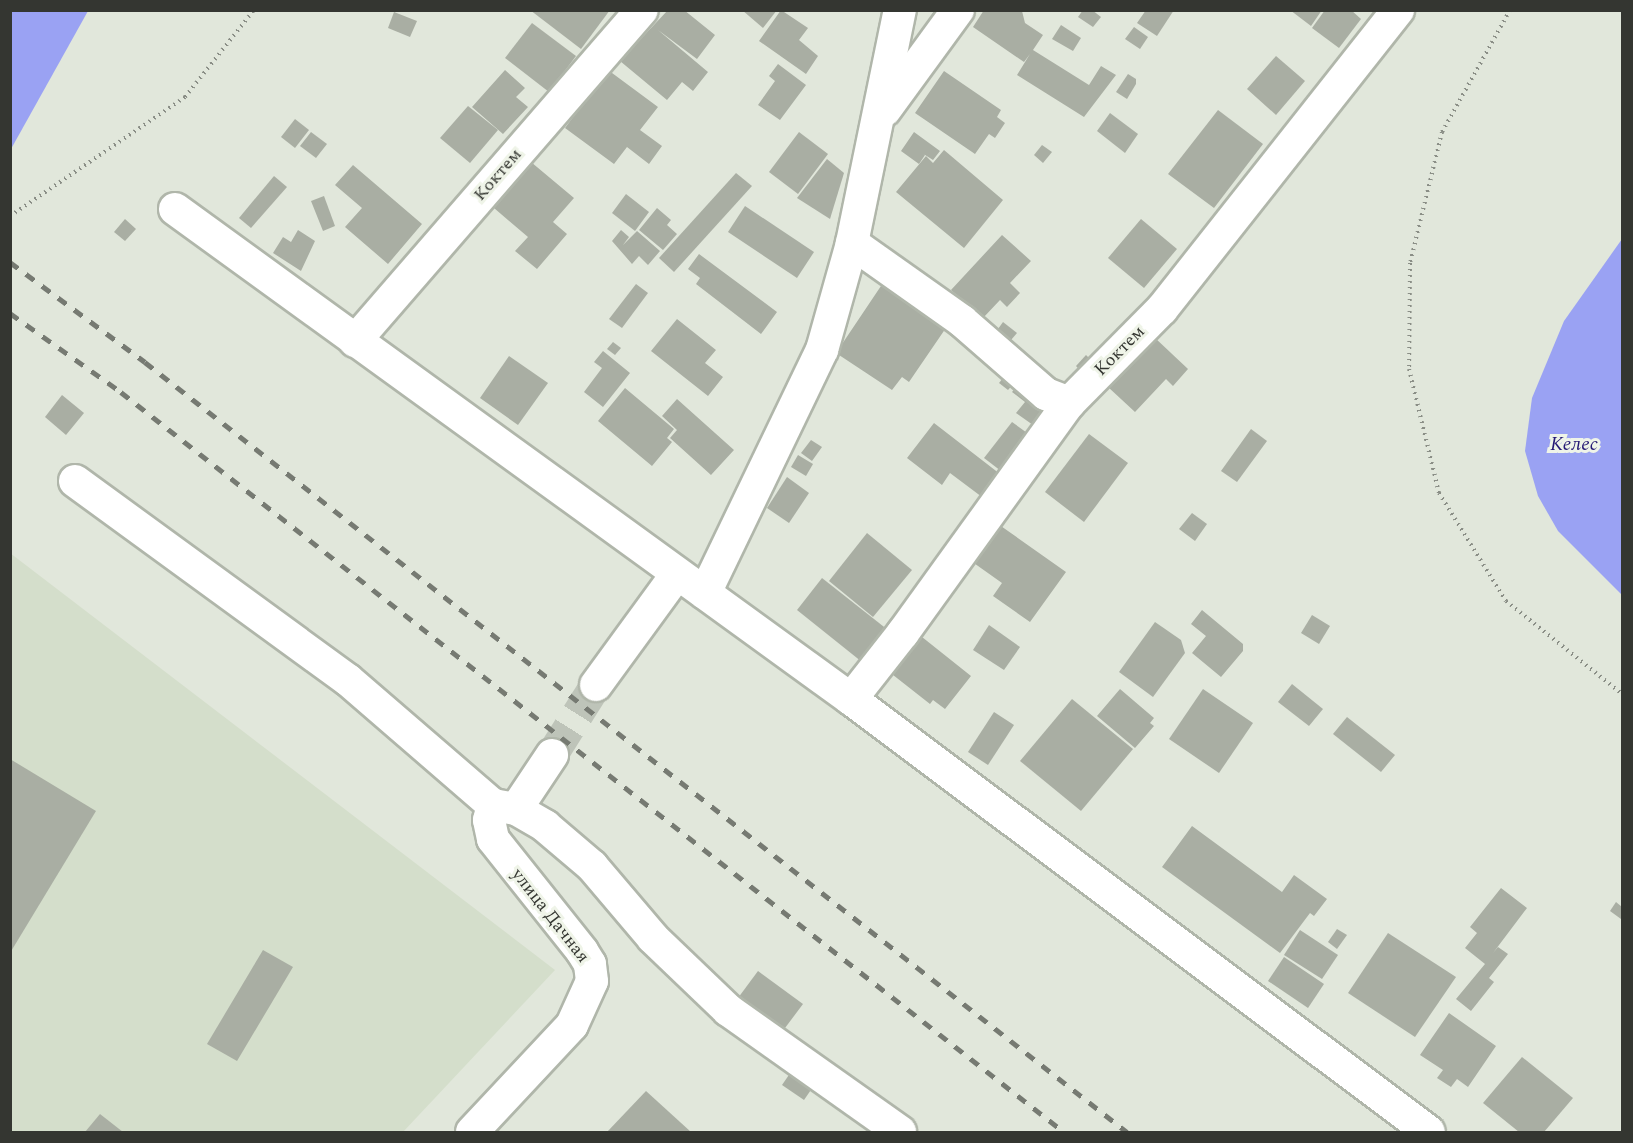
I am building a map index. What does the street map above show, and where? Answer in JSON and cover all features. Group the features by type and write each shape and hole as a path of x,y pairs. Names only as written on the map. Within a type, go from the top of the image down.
{"street":[{"name":"Коктем","path":"355,342 642,10"},
{"path":"705,593 822,350 852,243 900,10"},
{"path":"879,118 958,10"},
{"name":"Коктем","path":"851,699 903,633 1069,403 1162,309 1398,10"},
{"path":"175,208 355,342 851,699 1429,1132"},
{"path":"852,243 962,321 1046,394 1069,403"},
{"path":"75,481 348,680 504,807 545,826 592,867 653,938 728,1010 900,1132"},
{"path":"596,686 678,574"},
{"path":"504,807 552,755"},
{"name":"улица Дачная","path":"472,1132 573,1024 591,981 590,964 582,951 493,839 489,820 504,807"}],"path":[{"path":"10,216 184,97 254,10"},
{"path":"1510,10 1442,132 1410,263 1409,369 1439,493 1506,602 1623,694"}],"shaded area":[{"path":"10,553 555,970 403,1132 11,1132"}],"water":[{"path":"10,11 88,11 11,149"},
{"name":"Келес","path":"1622,239 1622,595 1558,531 1538,496 1525,451 1532,398 1564,321"}],"building":[{"path":"530,10 610,10 581,49"},
{"path":"668,10 684,10 715,35 697,59 658,30 708,72 693,91 682,82 667,100 620,61"},
{"path":"742,10 777,10 763,28"},
{"path":"781,10 808,28 799,40 818,56 806,74 759,41"},
{"path":"984,10 1022,11 1025,23 1043,35 1033,50 1089,85 1101,66 1116,75 1084,117 1017,75 1030,54 1024,62 973,27"},
{"path":"1083,10 1092,10 1101,17 1093,27 1078,17"},
{"path":"1146,10 1174,10 1157,36 1137,23"},
{"path":"1290,10 1322,10 1311,26"},
{"path":"1325,10 1351,10 1361,19 1339,48 1312,28"},
{"path":"394,12 417,21 410,37 388,28"},
{"path":"532,23 576,56 549,92 505,58"},
{"path":"1061,25 1081,38 1073,51 1052,39"},
{"path":"1134,27 1148,37 1140,49 1125,39"},
{"path":"1276,56 1305,81 1276,115 1247,89"},
{"path":"778,64 806,85 780,120 758,105 775,81 769,76"},
{"path":"505,70 525,88 516,97 528,107 503,134 472,107"},
{"path":"608,70 658,107 640,130 662,146 649,164 627,147 614,164 565,128"},
{"path":"944,71 1001,110 997,117 1005,123 995,138 989,134 975,154 915,113"},
{"path":"1128,74 1136,79 1136,84 1127,99 1116,92"},
{"path":"468,106 498,130 470,163 440,138"},
{"path":"1218,110 1263,144 1214,208 1168,174"},
{"path":"1110,113 1138,134 1125,153 1097,131"},
{"path":"295,119 309,130 295,148 281,137"},
{"path":"311,132 327,144 316,158 300,146"},
{"path":"799,132 828,154 798,194 769,172"},
{"path":"914,132 940,151 933,160 922,153 925,155 919,164 901,151"},
{"path":"1042,145 1052,152 1043,163 1034,155"},
{"path":"944,150 1003,200 964,248 896,192 926,156 933,163"},
{"path":"525,157 574,198 553,222 567,234 537,269 515,251 528,237 487,202"},
{"path":"827,159 844,173 830,219 797,198"},
{"path":"353,165 422,224 388,264 345,227 362,208 335,185"},
{"path":"736,173 752,186 674,272 659,258"},
{"path":"274,176 287,187 251,228 239,218"},
{"path":"626,194 649,212 635,231 612,213"},
{"path":"324,196 335,226 323,231 311,201"},
{"path":"745,206 814,252 797,278 728,232"},
{"path":"657,208 671,220 667,225 677,234 663,250 639,230"},
{"path":"125,219 136,229 125,241 114,232"},
{"path":"1141,219 1177,249 1144,288 1108,258"},
{"path":"298,230 315,241 301,271 273,253 283,237 291,242"},
{"path":"621,230 629,237 623,245 637,231 660,251 648,265 639,256 632,264 612,241"},
{"path":"1002,235 1031,261 1010,283 1020,293 1007,307 1000,300 983,318 951,290"},
{"path":"699,254 777,312 761,334 696,284 700,278 688,269"},
{"path":"885,280 950,322 909,382 902,377 892,390 836,353"},
{"path":"636,284 648,293 622,328 609,319"},
{"path":"677,319 716,350 705,363 723,377 708,396 651,351"},
{"path":"1003,322 1017,333 1011,340 998,329"},
{"path":"1154,337 1188,369 1173,386 1166,379 1135,412 1108,387"},
{"path":"613,342 621,348 615,355 607,349"},
{"path":"603,351 630,373 603,407 584,392 602,368 594,362"},
{"path":"1086,355 1095,364 1085,376 1076,366"},
{"path":"509,356 548,383 518,425 480,398"},
{"path":"1007,373 1016,381 1008,390 999,383"},
{"path":"1017,386 1049,404 1033,425 1016,413 1025,402 1012,392"},
{"path":"625,388 674,429 667,438 672,442 652,466 598,421"},
{"path":"62,395 84,413 66,435 45,417"},
{"path":"677,399 734,450 711,475 670,438 677,430 662,416"},
{"path":"1012,422 1030,435 1001,471 984,458"},
{"path":"934,423 1000,474 982,497 950,473 942,485 907,458"},
{"path":"1251,429 1267,441 1237,482 1221,471"},
{"path":"1089,434 1128,463 1084,522 1045,492"},
{"path":"811,440 822,447 812,461 801,453"},
{"path":"798,455 813,464 806,476 791,467"},
{"path":"787,477 809,493 789,523 767,508"},
{"path":"1192,513 1207,524 1195,541 1179,529"},
{"path":"998,524 1066,572 1030,622 993,596 1002,583 971,561"},
{"path":"867,533 912,570 873,617 829,581"},
{"path":"822,578 893,634 867,666 797,610"},
{"path":"1202,610 1243,644 1243,651 1221,677 1192,653 1206,636 1191,624"},
{"path":"1312,615 1330,626 1319,644 1301,633"},
{"path":"1155,622 1181,640 1185,653 1153,697 1119,672"},
{"path":"989,625 1020,647 1004,670 973,650"},
{"path":"917,633 971,676 945,709 933,700 930,704 888,671"},
{"path":"1292,684 1323,709 1309,726 1278,702"},
{"path":"1120,689 1154,718 1150,723 1154,726 1135,748 1097,716"},
{"path":"1203,689 1253,723 1219,773 1169,739"},
{"path":"1072,699 1133,749 1081,811 1020,761"},
{"path":"994,712 1014,725 988,765 968,752"},
{"path":"1347,717 1395,755 1381,772 1333,734"},
{"path":"10,759 96,811 10,953"},
{"path":"1192,826 1282,892 1294,875 1327,899 1314,916 1310,913 1280,953 1162,867"},
{"path":"1501,888 1527,908 1493,953 1498,947 1508,954 1489,978 1494,982 1471,1011 1456,999 1485,964 1465,948 1477,933 1470,927"},
{"path":"1616,902 1622,907 1621,919 1610,911"},
{"path":"1337,929 1347,935 1337,949 1328,942"},
{"path":"1300,930 1338,955 1322,979 1284,955"},
{"path":"1388,933 1456,977 1415,1037 1348,993"},
{"path":"263,950 293,967 237,1061 207,1044"},
{"path":"1284,957 1324,984 1308,1008 1268,981"},
{"path":"758,971 803,1004 782,1032 738,998"},
{"path":"1449,1013 1496,1046 1468,1087 1457,1079 1451,1087 1437,1078 1443,1070 1420,1055"},
{"path":"1522,1057 1573,1098 1544,1132 1519,1132 1483,1103"},
{"path":"795,1066 817,1081 804,1100 782,1085"},
{"path":"646,1091 691,1132 607,1132"},
{"path":"100,1114 123,1132 85,1132"}],"tunnel":[{"path":"552,755 596,685"}],"railway":[{"path":"10,262 145,362 1127,1132"},
{"path":"10,313 121,392 1064,1132"}]}
